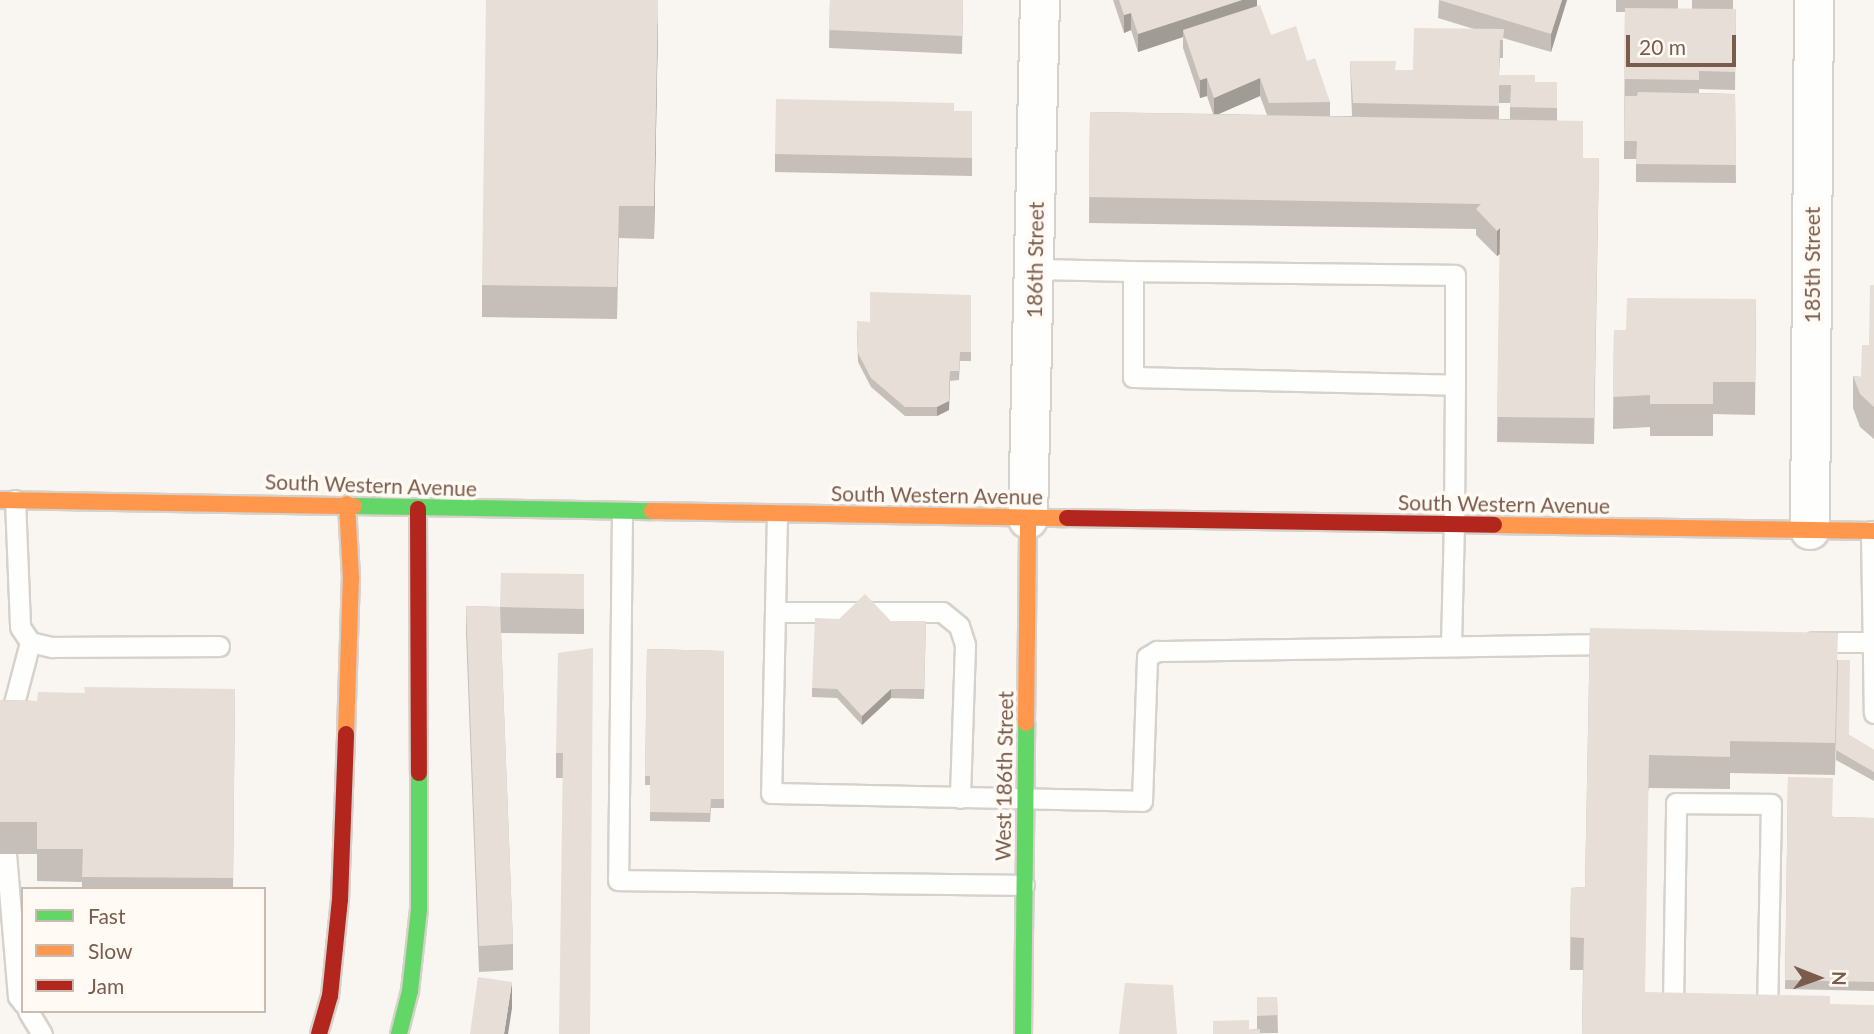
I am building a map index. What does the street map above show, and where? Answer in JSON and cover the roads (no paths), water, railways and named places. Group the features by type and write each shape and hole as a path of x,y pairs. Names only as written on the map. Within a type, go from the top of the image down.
{"main road":[{"name":"South Western Avenue","path":"8,500 346,504 418,509 1873,531"},
{"path":"319,1034 330,996 340,901 351,578 346,504"},
{"path":"399,1034 410,991 419,909 418,509"},
{"name":"West 186th Street","path":"1023,1034 1028,519"}],"street":[{"name":"186th Street","path":"1028,519 1036,270 1040,0"},
{"name":"185th Street","path":"1810,530 1814,0"}],"lane":[{"path":"1036,270 1455,275 1451,645"},
{"path":"1133,271 1133,377 1455,385"},
{"path":"8,500 20,627 30,642 52,647 219,646"},
{"path":"622,512 618,880 1024,885"},
{"path":"777,514 771,793 1144,799 1147,657 1151,652 1451,645 1642,644"},
{"path":"1873,531 1874,713"},
{"path":"775,612 943,612 960,626 965,645 960,798"},
{"path":"7,732 30,642"},
{"path":"1791,643 1873,642"},
{"path":"1713,1006 1674,1004 1676,803 1771,804 1767,1009"},
{"path":"6,854 21,979"},
{"path":"1740,1007 1794,1010"},
{"path":"29,1013 43,1034"}]}
